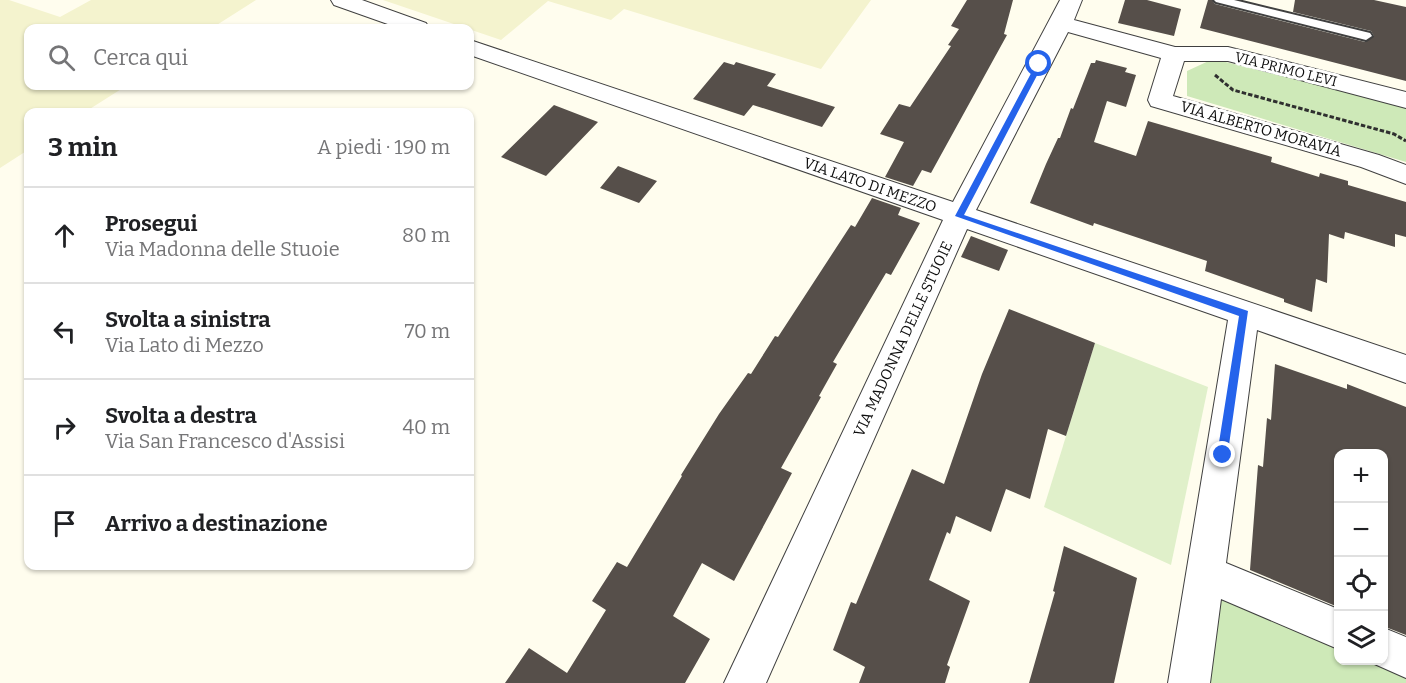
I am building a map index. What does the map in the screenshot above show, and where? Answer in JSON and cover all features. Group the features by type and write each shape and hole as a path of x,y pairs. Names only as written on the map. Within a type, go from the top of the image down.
{"street":[{"path":"342,0 407,24"},
{"name":"VIA PRIMO LEVI","path":"1066,12 1183,55 1228,54 1406,100"},
{"name":"VIA MADONNA DELLE STUOIE","path":"745,683 959,216 1066,12"},
{"name":"VIA LATO DI MEZZO","path":"474,48 1406,369"},
{"name":"VIA ALBERTO MORAVIA","path":"1183,55 1160,100 1370,161 1406,175"},
{"path":"1191,682 1244,314"},
{"path":"1205,573 1334,627"},
{"path":"1388,650 1406,657"}],"lane":[{"path":"1220,0 1366,36"}],"path":[{"path":"1183,55 1233,90 1394,134 1406,141"}],"green space":[{"path":"0,0 9,0 60,17 91,0 256,0 218,24 24,24 24,90 120,90 91,108 24,108 24,153 0,168"},
{"path":"383,0 871,0 821,69 624,9 611,20 548,1 501,40 474,31 474,24 454,24"},
{"path":"1213,59 1406,105 1406,162 1187,96 1187,71"},
{"path":"1095,343 1208,387 1171,565 1044,507"},
{"path":"1205,573 1334,627 1334,665 1388,665 1388,650 1406,658 1406,683 1194,683"}],"building":[{"path":"967,0 1013,0 1004,34 1007,35 931,173 922,170 913,186 885,177 904,142 880,134 899,104 910,107 951,46 948,45 959,29 951,26"},
{"path":"1125,0 1147,0 1181,9 1174,36 1118,23"},
{"path":"1208,0 1212,0 1215,4 1365,42 1374,36 1371,31 1293,12 1295,0 1374,0 1406,7 1406,81 1200,28"},
{"path":"1096,60 1127,68 1125,72 1136,75 1126,107 1107,101 1094,142 1136,156 1148,121 1272,157 1271,162 1319,177 1320,173 1348,181 1348,185 1406,202 1406,237 1395,234 1395,247 1345,232 1344,239 1329,234 1327,283 1316,279 1312,312 1284,302 1284,299 1205,271 1207,261 1094,223 1093,226 1030,203 1071,108 1073,109 1091,63 1095,63"},
{"path":"724,62 734,65 736,62 776,74 767,86 835,107 822,127 753,105 744,116 693,99"},
{"path":"554,105 598,122 546,176 501,157"},
{"path":"618,166 657,181 639,203 600,188"},
{"path":"872,198 901,208 898,215 920,223 891,275 886,273 833,362 837,364 819,396 821,397 781,468 792,473 734,581 702,563 673,616 710,639 685,683 505,683 529,648 567,673 606,610 592,601 617,562 627,567 719,414 748,373 751,374 775,336 778,337 851,225 855,227"},
{"path":"971,236 1008,250 999,271 961,257"},
{"path":"1009,309 1095,343 1066,436 1048,429 1030,499 1006,489 991,532 956,516 950,534 947,532 929,580 970,601 947,665 950,667 945,683 859,683 865,667 833,650 851,602 856,604 912,469 944,484 982,374"},
{"path":"1275,364 1347,389 1347,384 1406,407 1406,635 1388,628 1388,449 1334,449 1334,605 1250,570 1258,465 1263,467 1267,418 1271,420"},
{"path":"1064,546 1137,578 1114,683 1029,683 1055,592 1053,591"}],"route":[{"path":"1039,64 959,216 1244,314 1223,455"}]}
